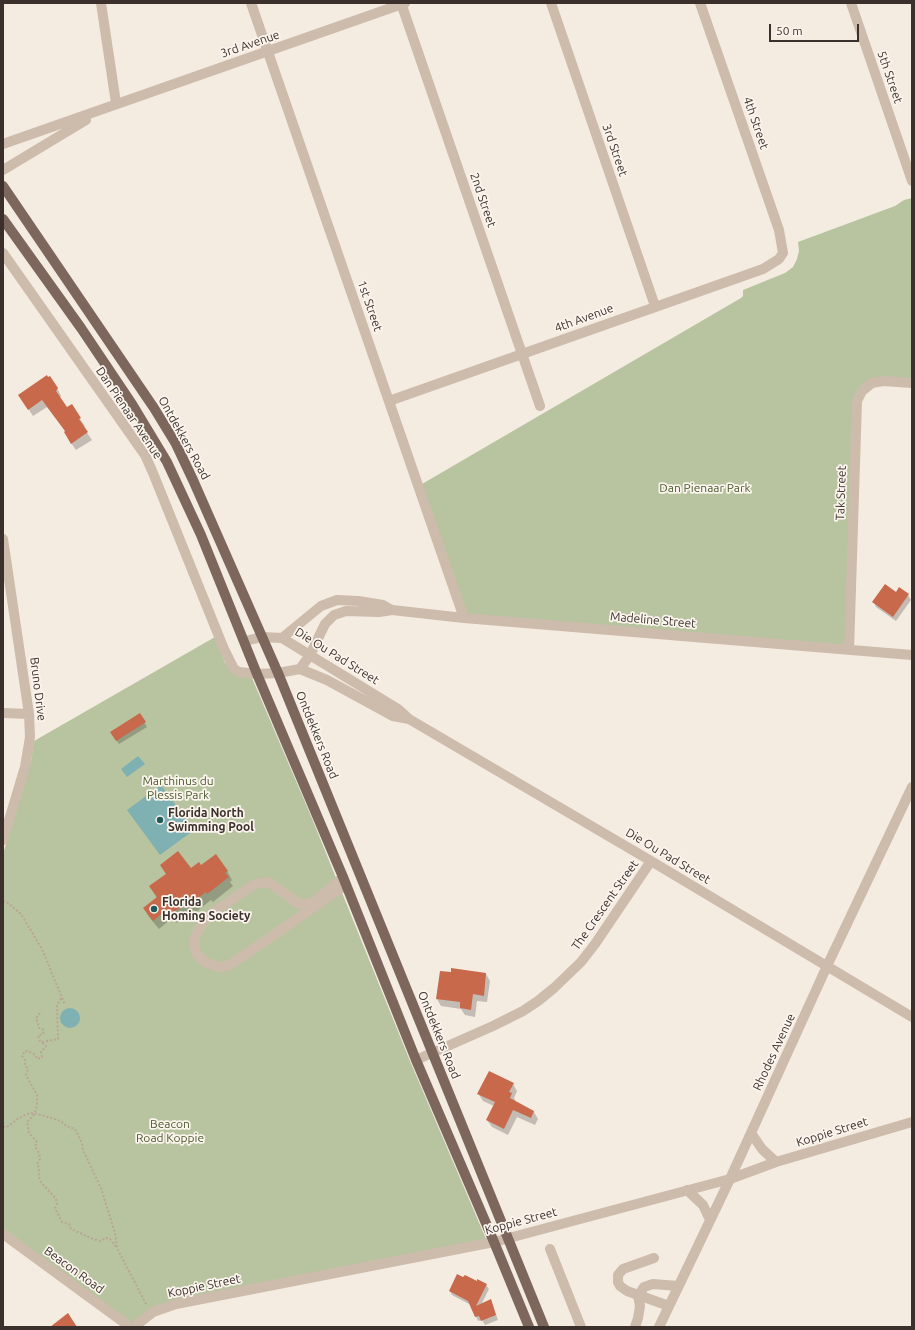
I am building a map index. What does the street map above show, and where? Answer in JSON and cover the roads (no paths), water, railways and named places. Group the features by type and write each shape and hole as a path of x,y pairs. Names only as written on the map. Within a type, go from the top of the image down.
{"main road":[{"name":"Ontdekkers Road","path":"3,186 117,352 166,427 193,480 278,673 544,1327"},
{"path":"3,219 81,328 159,447 200,535 245,641 257,674 344,881 416,1060 529,1327"}],"street":[{"path":"101,3 116,103"},
{"name":"1st Street","path":"251,3 464,618"},
{"name":"3rd Avenue","path":"3,144 403,3"},
{"name":"2nd Street","path":"403,3 540,406"},
{"name":"3rd Street","path":"551,3 655,306"},
{"name":"4th Street","path":"700,3 779,230 783,253"},
{"name":"5th Street","path":"851,3 912,181"},
{"name":"3rd Avenue","path":"3,170 103,109"},
{"name":"Dan Pienaar Avenue","path":"3,252 145,455 234,669 239,672 257,674"},
{"name":"4th Avenue","path":"389,402 655,306 763,269 779,259 783,253"},
{"name":"Tak Street","path":"849,650 857,401 862,391 872,383 883,381 912,383"},
{"name":"Bruno Drive","path":"3,539 30,714 30,737 25,767 3,840"},
{"name":"Madeline Street","path":"282,638 321,606 337,600 358,601 382,605 392,610"},
{"name":"Madeline Street","path":"300,669 310,655 325,624 334,615 346,611 379,612 392,610 464,618 912,656"},
{"name":"Die Ou Pad Street","path":"245,641 262,637 282,638 398,709 409,719 912,1017"},
{"path":"257,674 278,673 300,669"},
{"name":"Die Ou Pad Street","path":"300,669 327,680 393,716 409,719"},
{"path":"3,713 30,714"},
{"name":"Rhodes Avenue","path":"659,1327 730,1179 827,966 912,787"},
{"name":"The Crescent Street","path":"416,1060 522,1011 538,1001 554,988 581,962 595,944 651,861"},
{"path":"344,881 252,950 228,966 219,967 207,963 196,953 194,939 200,927 212,914 256,884 269,882 296,902 307,904 344,881"},
{"name":"Koppie Street","path":"134,1327 151,1314 176,1304 494,1242 730,1179 776,1162 912,1122"},
{"path":"751,1133 762,1149 776,1162"},
{"path":"687,1190 702,1205 710,1220"},
{"name":"Beacon Road","path":"3,1234 130,1327"},
{"path":"550,1250 581,1327"},
{"path":"654,1258 623,1269 618,1275 618,1282 620,1286 627,1291 669,1306"},
{"path":"635,1327 640,1306 638,1296 641,1290 648,1285 666,1284 678,1286"}],"water":[{"path":"138,756 145,764 127,777 121,769"},
{"name":"Florida North Swimming Pool","path":"161,785 194,830 160,855 127,810"},
{"path":"70,1008 77,1011 80,1018 77,1025 70,1028 63,1025 60,1018 63,1011"}],"place":[{"name":"Florida North Swimming Pool","path":"160,820"},
{"name":"Florida Homing Society","path":"154,909"}],"park label":[{"name":"Dan Pienaar Park","path":"705,488"},
{"name":"Marthinus du Plessis Park","path":"178,788"},
{"name":"Beacon Road Koppie","path":"170,1131"}]}
